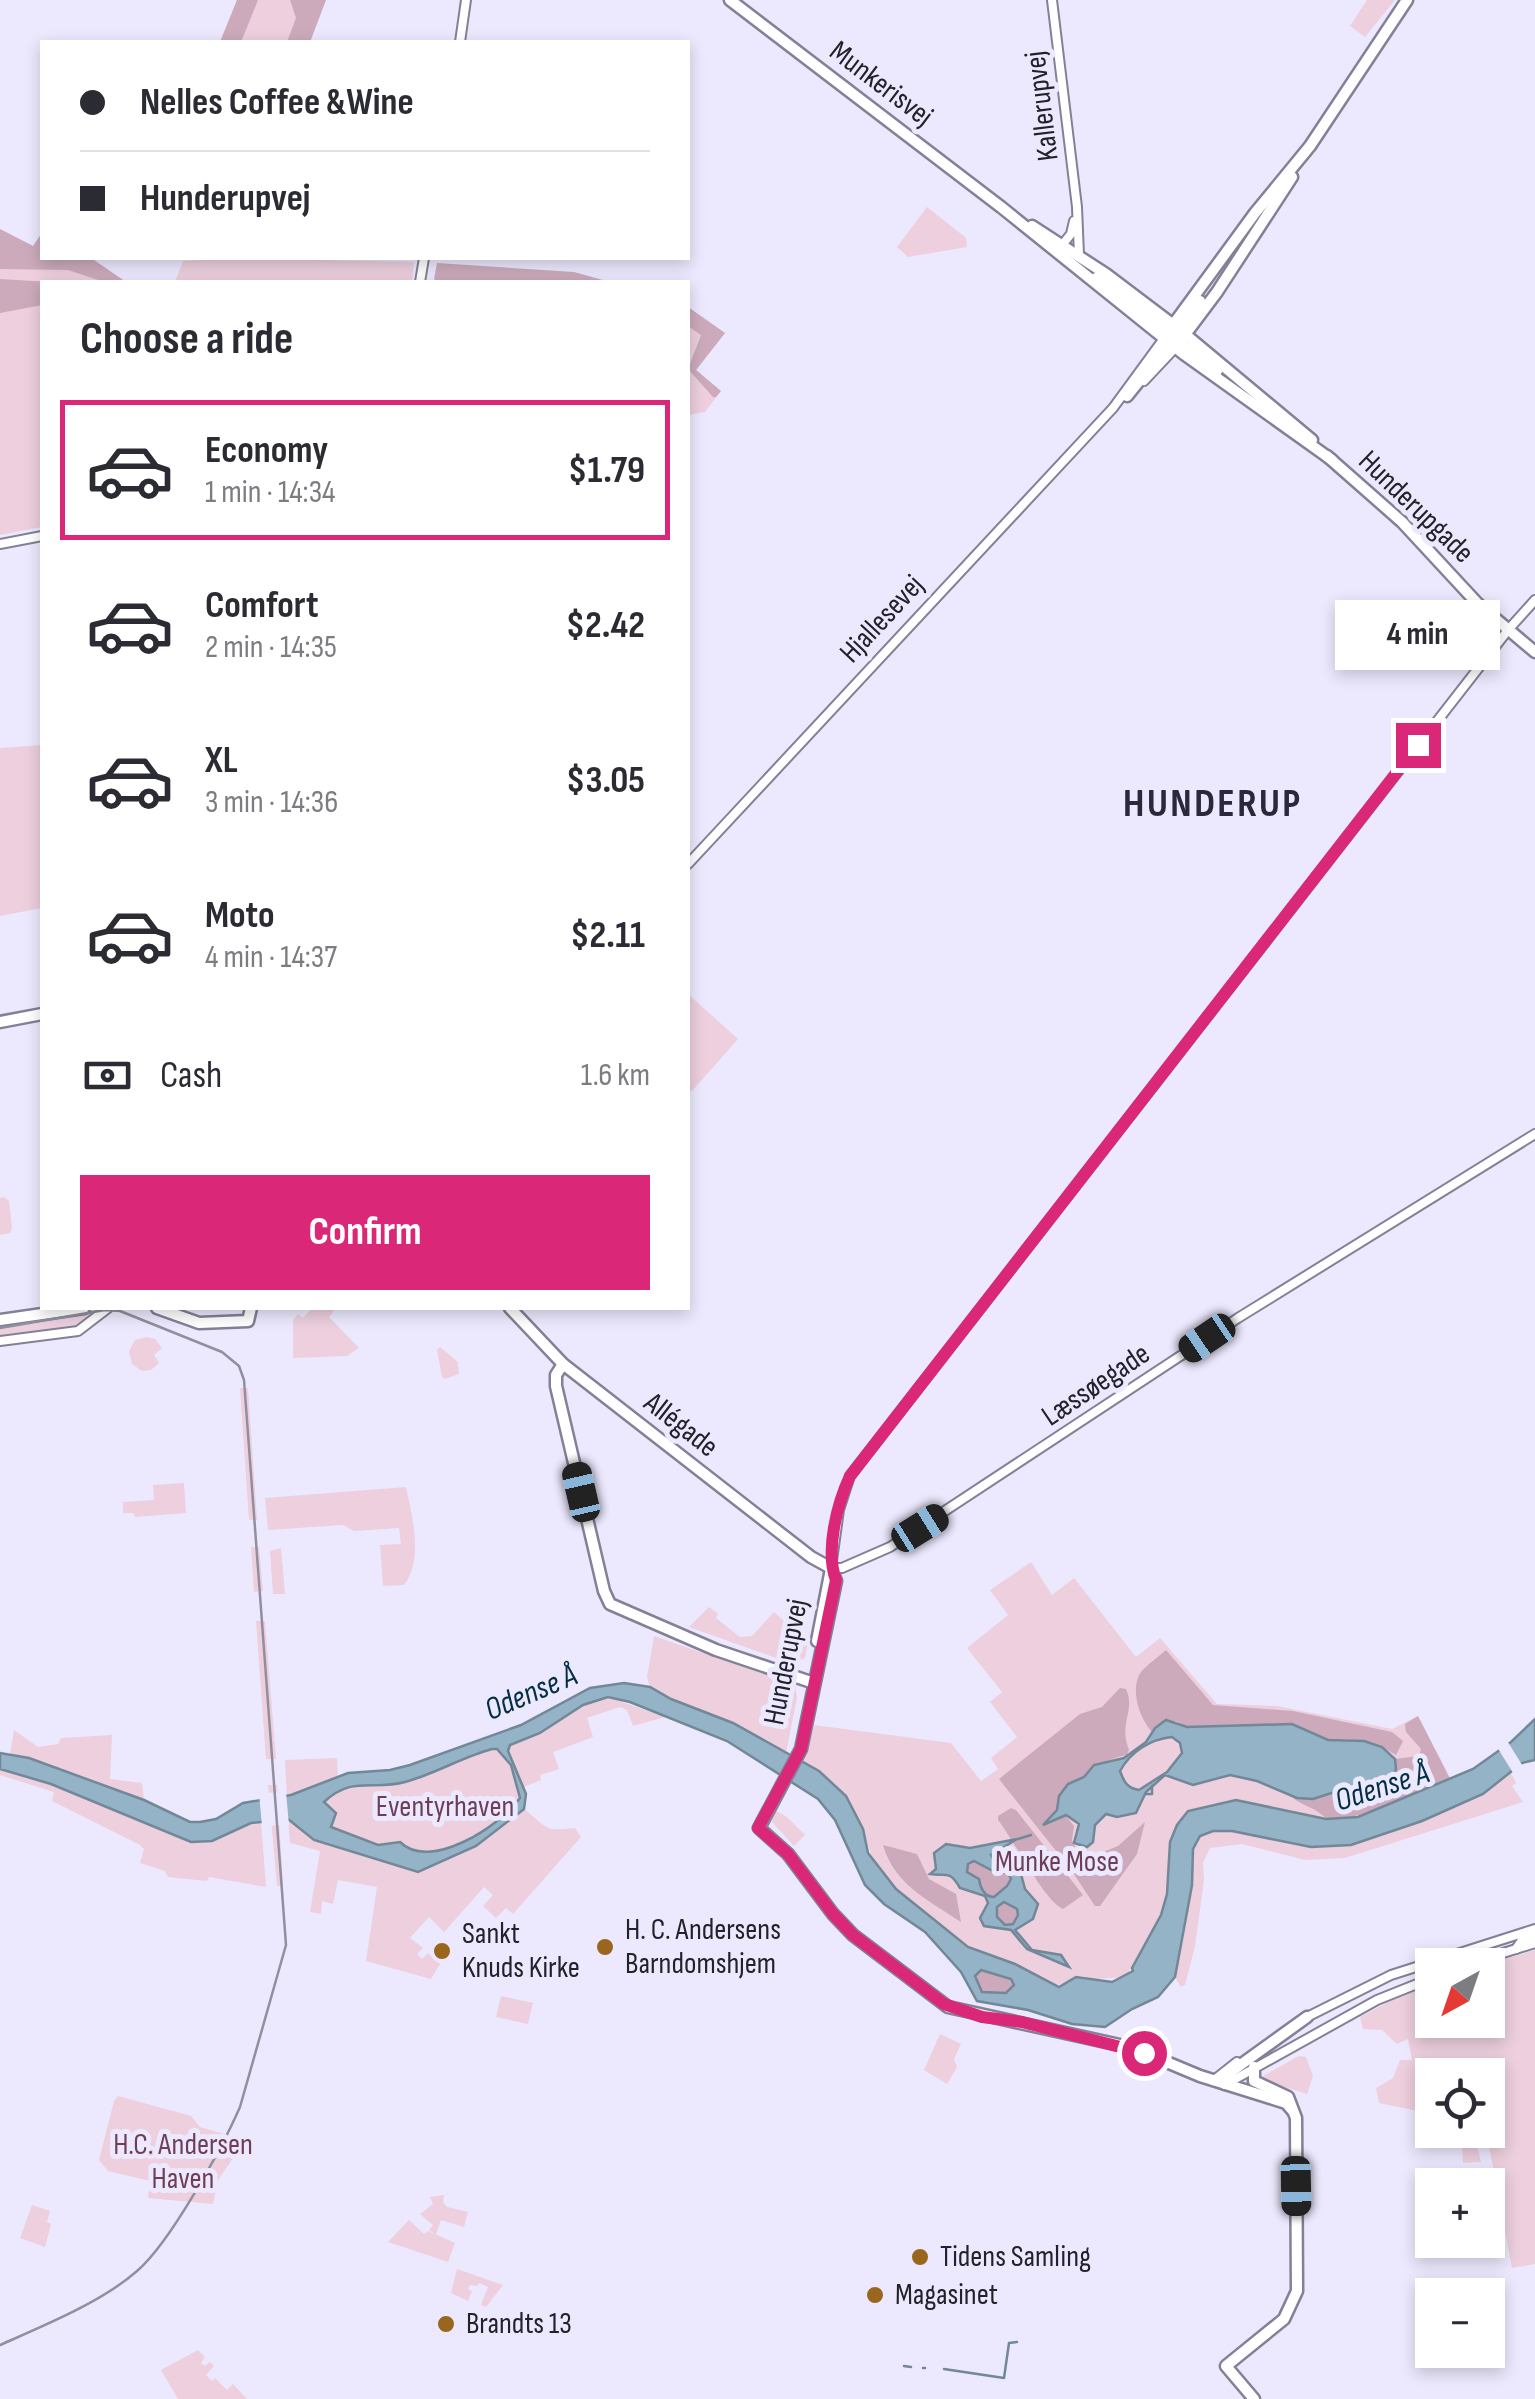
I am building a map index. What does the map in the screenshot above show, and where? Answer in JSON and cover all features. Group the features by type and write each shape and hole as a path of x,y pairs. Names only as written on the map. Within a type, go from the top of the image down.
{"main road":[{"name":"Munkerisvej","path":"730,0 1073,268 1175,337"},
{"name":"Hjallesevej","path":"1175,337 1285,190 1406,0"},
{"name":"Hjallesevej","path":"1175,337 1226,254 1310,146"},
{"name":"Munkerisvej","path":"1001,208 1079,255 1175,337"},
{"path":"1127,396 1175,337"},
{"name":"Hunderupgade","path":"1175,337 1252,398 1264,399 1376,496 1508,630 1535,652"},
{"name":"Hunderupgade","path":"1175,337 1250,404 1332,460"},
{"path":"0,1022 40,1014"},
{"path":"0,1320 70,1310"},
{"path":"163,1310 199,1323 248,1321 251,1310"},
{"path":"234,1322 239,1310"},
{"name":"Allégade","path":"512,1310 563,1364 811,1557 832,1568"},
{"path":"563,1364 556,1375 556,1386 610,1604 716,1650 811,1682"},
{"name":"Hunderupvej","path":"832,1568 797,1754 758,1828 788,1854 853,1935 948,2007 1134,2048 1219,2082"},
{"path":"1219,2082 1307,2017"},
{"path":"1254,2067 1254,2081 1288,2098 1293,2111 1297,2292 1284,2319 1226,2366 1254,2399"},
{"path":"1219,2082 1286,2103 1293,2111"}],"street":[{"path":"460,40 466,0"},
{"name":"Kallerupvej","path":"1052,0 1077,206 1079,255"},
{"name":"Kallerupvej","path":"1062,245 1071,234 1077,206"},
{"name":"Hjallesevej","path":"690,862 1175,337"},
{"name":"Hjallesevej","path":"1112,408 1127,396"},
{"path":"0,544 40,536"},
{"name":"Hunderupvej","path":"832,1568 838,1510 850,1476 1535,600"},
{"name":"Læssøegade","path":"832,1568 842,1568 890,1547 1238,1318 1535,1134"},
{"path":"0,1341 78,1330 105,1310"},
{"path":"1505,1952 1535,1936"},
{"path":"1307,2017 1391,1975 1535,1936"},
{"path":"1219,2082 1377,2000 1415,1985"}],"green space":[{"path":"237,0 326,0 311,40 221,40"},
{"path":"1367,0 1395,0 1365,37 1350,26"},
{"path":"927,207 966,238 967,247 908,257 897,247"},
{"path":"0,229 33,246 40,236 40,260 94,260 123,280 40,280 40,527 0,535"},
{"path":"183,261 414,262 412,280 176,280"},
{"path":"690,308 725,333 696,370 721,391 705,412 690,415"},
{"path":"40,745 40,908 0,916 0,748"},
{"path":"690,996 738,1039 690,1091"},
{"path":"0,1198 9,1201 12,1228 10,1233 0,1235"},
{"path":"95,1310 78,1327 0,1339 0,1323"},
{"path":"310,1310 333,1310 329,1317 359,1348 347,1356 293,1358 293,1320 298,1314 303,1318"},
{"path":"155,1339 162,1348 154,1355 159,1363 142,1371 132,1364 129,1351 135,1340"},
{"path":"440,1347 458,1362 459,1374 442,1377 437,1350"},
{"path":"240,1388 248,1388 257,1520 249,1520"},
{"path":"184,1483 186,1513 135,1517 134,1513 123,1513 123,1502 154,1500 153,1485"},
{"path":"406,1487 415,1551 404,1585 383,1586 380,1545 401,1544 399,1528 354,1531 343,1525 268,1530 265,1498"},
{"path":"251,1547 259,1547 263,1591 254,1592"},
{"path":"281,1548 285,1594 273,1594 270,1551"},
{"name":"Munke Mose","path":"1031,1562 1052,1595 1074,1578 1136,1657 1160,1638 1217,1704 1277,1706 1392,1729 1418,1716 1451,1779 1358,1817 1342,1819 1236,1800 1170,1842 1167,1894 1161,1915 1126,1977 1082,1976 1056,1986 1015,1964 968,1947 896,1889 873,1861 863,1829 819,1771 802,1763 814,1725 951,1743 981,1781 998,1769 991,1758 1017,1737 990,1702 1002,1692 967,1648 1008,1615 990,1590"},
{"path":"709,1607 718,1614 716,1618 740,1637 752,1636 774,1612 795,1631 802,1630 809,1636 805,1658 793,1664 689,1627"},
{"path":"256,1621 265,1621 276,1759 266,1759"},
{"path":"654,1636 795,1685 797,1698 786,1753 733,1723 667,1698 650,1687 647,1677"},
{"path":"608,1697 665,1717 633,1726 627,1710 620,1707 587,1718 593,1737 553,1752 559,1769 540,1775 541,1780 524,1787 509,1752 510,1745 540,1733 583,1705"},
{"path":"14,1730 38,1747 58,1744 61,1738 112,1735 110,1779 142,1783 144,1800 10,1754"},
{"name":"Eventyrhaven","path":"492,1749 511,1765 520,1798 491,1824 451,1848 428,1854 408,1852 331,1827 336,1813 324,1802 346,1788 408,1781"},
{"path":"337,1758 338,1777 287,1797 285,1760"},
{"path":"0,1769 51,1784 191,1842 225,1836 241,1826 261,1821 266,1887 209,1877 207,1881 168,1877 165,1871 140,1863 144,1849 140,1845 52,1801 54,1792 0,1775"},
{"path":"1511,1773 1516,1783 1512,1786 1523,1802 1345,1858 1305,1860 1242,1844 1210,1848 1203,1863 1195,1946 1185,1985 1181,1987 1175,1977 1188,1910 1192,1851 1195,1841 1204,1834 1235,1832 1321,1847 1341,1846 1420,1822 1472,1798"},
{"path":"268,1785 277,1785 283,1885 277,1886"},
{"name":"Eventyrhaven","path":"524,1809 546,1827 575,1828 581,1837 513,1914 506,1908 496,1918 483,1906 493,1895 484,1887 444,1932 429,1917 410,1938 423,1948 417,1954 422,1959 428,1953 440,1964 431,1979 366,1961 377,1887 338,1880 333,1904 322,1901 321,1914 310,1912 320,1851 290,1843 288,1819 314,1840 418,1872 476,1846"},
{"path":"775,1810 805,1835 794,1846 772,1822"},
{"path":"1535,1950 1535,2264 1512,2268 1505,2231 1505,2168 1493,2168 1489,2148 1505,2148 1505,2058 1415,2058 1415,2110 1379,2103 1376,2088 1393,2078 1400,2060 1412,2060 1408,2039 1397,2044 1382,2030 1363,2029 1360,2017 1415,1991 1415,2038 1505,2038 1505,1959"},
{"path":"501,1996 533,2003 528,2024 496,2017"},
{"path":"940,2034 961,2044 954,2059 957,2067 947,2084 924,2070"},
{"path":"1299,2056 1306,2057 1313,2076 1307,2094 1262,2080 1261,2077"},
{"name":"H.C. Andersen Haven","path":"118,2096 191,2116 200,2127 245,2140 246,2149 240,2148 218,2180 213,2204 148,2198 150,2181 108,2171 99,2160"},
{"path":"1462,2148 1478,2148 1481,2162 1463,2163"},
{"path":"444,2195 447,2207 468,2212 464,2227 441,2220 436,2235 429,2230 433,2225 420,2214 433,2204 430,2197"},
{"path":"32,2205 50,2211 45,2247 20,2238"},
{"path":"409,2220 424,2234 428,2231 455,2243 448,2262 388,2242"},
{"path":"457,2269 503,2285 486,2307 481,2305 488,2287 470,2285 468,2301 451,2293"},
{"path":"198,2350 205,2357 201,2363 214,2366 206,2375 212,2381 215,2378 227,2390 233,2384 247,2399 178,2399 161,2370"}],"shaded area":[{"path":"237,0 258,0 242,40 221,40"},
{"path":"290,0 326,0 311,40 288,40 296,18"},
{"path":"0,229 33,246 40,236 40,260 94,260 123,280 98,280 68,270 0,269"},
{"path":"437,263 574,272 603,280 435,280"},
{"path":"0,279 40,281 40,305 0,313"},
{"path":"690,308 725,333 696,370 721,391 716,397 690,371 701,335 690,327"},
{"path":"1166,1650 1213,1705 1293,1711 1392,1732 1403,1741 1396,1755 1382,1747 1347,1739 1328,1740 1292,1724 1187,1727 1176,1721 1153,1733 1140,1712 1136,1687 1141,1672"},
{"path":"1120,1688 1126,1689 1129,1697 1125,1732 1129,1750 1127,1755 1104,1763 1061,1794 1057,1805 1074,1826 1072,1840 1077,1851 1064,1861 999,1779 1080,1714 1102,1707"},
{"path":"1418,1716 1450,1779 1375,1810 1344,1818 1327,1819 1287,1793 1313,1799 1344,1789 1370,1789 1396,1769 1395,1759 1419,1756 1421,1749 1406,1732 1405,1724"},
{"path":"1011,1808 1083,1895 1063,1909 1038,1883 998,1820"},
{"path":"1145,1822 1137,1854 1100,1906 1095,1906 1071,1865 1118,1846"},
{"path":"883,1845 917,1854 929,1879 956,1894 961,1922 904,1881"},
{"path":"974,1861 995,1872 1007,1873 1011,1879 1007,1886 994,1897 988,1896 967,1871"},
{"path":"1007,1903 1015,1906 1015,1922 1007,1925 999,1922 996,1914 999,1906"},
{"path":"981,1970 1011,1978 1014,1985 1006,1993 982,1992 975,1976"}],"water":[{"path":"624,1683 650,1687 733,1723 819,1771 846,1796 863,1829 868,1853 896,1889 968,1947 1015,1964 1059,1987 1076,1977 1112,1982 1133,1971 1161,1915 1167,1894 1170,1842 1188,1811 1236,1800 1326,1819 1358,1817 1473,1769 1535,1719 1535,1760 1522,1763 1483,1794 1422,1821 1351,1845 1311,1847 1232,1831 1200,1836 1193,1849 1192,1885 1175,1977 1158,1997 1105,2027 1072,2024 1028,2010 977,2001 961,1972 925,1932 884,1904 865,1885 835,1820 818,1799 727,1741 630,1702 608,1697 583,1705 540,1733 510,1745 508,1751 526,1794 524,1809 476,1846 418,1872 314,1840 288,1819 251,1823 212,1841 191,1842 51,1784 0,1769 0,1753 29,1758 144,1800 190,1822 200,1822 216,1819 243,1803 291,1795 348,1773 410,1765 521,1725 590,1688","holes":["497,1749 511,1765 520,1798 497,1821 464,1842 429,1852 413,1850 400,1842 378,1845 331,1827 336,1813 324,1802 344,1789 405,1782","981,1970 1011,1979 1014,1985 1006,1993 982,1992 975,1976"]},
{"path":"1166,1720 1187,1727 1292,1724 1328,1740 1364,1741 1382,1747 1395,1759 1396,1769 1391,1782 1370,1789 1344,1789 1313,1799 1297,1798 1257,1781 1230,1775 1193,1785 1165,1775 1146,1792 1136,1813 1117,1817 1106,1814 1095,1825 1093,1842 1087,1847 1074,1843 1079,1824 1066,1815 1043,1825 1057,1810 1059,1796 1068,1784 1084,1777 1094,1765 1124,1758 1146,1742","holes":["1172,1737 1180,1743 1182,1753 1167,1772 1139,1790 1125,1781 1120,1771 1142,1747"]},
{"path":"1017,1839 991,1855 996,1864 1021,1874 1025,1889 1038,1904 1033,1919 1015,1930 1032,1950 1061,1955 1069,1967 1027,1949 1011,1930 984,1926 980,1918 988,1903 985,1896 960,1888 950,1876 930,1874 936,1869 934,1853 946,1844 970,1848","holes":["974,1861 995,1872 1008,1873 1011,1879 1007,1886 994,1897 988,1895 979,1879 967,1872 968,1864","1004,1902 1017,1909 1013,1924 1005,1925 997,1917 997,1907"]}],"pier":[{"path":"1506,1739 1524,1768 1515,1776 1497,1747"},
{"path":"286,1792 289,1825 262,1826 259,1793"}],"waterway":[{"path":"1145,1794 1152,1794 1152,1786"},
{"path":"1018,1839 1031,1835"},
{"path":"944,2369 1004,2378 1009,2343 1017,2342"},
{"path":"904,2366 911,2367"}],"tram line":[{"path":"0,1328 105,1310 120,1311 222,1352 239,1366 244,1380 286,1945 240,2107 208,2170 164,2239 137,2271 107,2293 0,2345"}],"place":[{"name":"H. C. Andersens Barndomshjem","path":"605,1947"},
{"name":"Sankt Knuds Kirke","path":"442,1951"},
{"name":"Tidens Samling","path":"920,2257"},
{"name":"Magasinet","path":"875,2295"},
{"name":"Brandts 13","path":"446,2324"}],"district":[{"name":"HUNDERUP","path":"1213,804"}],"route":[{"path":"1144,2053 1022,2022 982,2017 944,2004 853,1935 788,1854 758,1828 801,1749 836,1580 832,1568 838,1510 850,1476 1418,745"}],"water label":[{"name":"Odense Å","path":"531,1693"},
{"name":"Odense Å","path":"1382,1787"}]}
